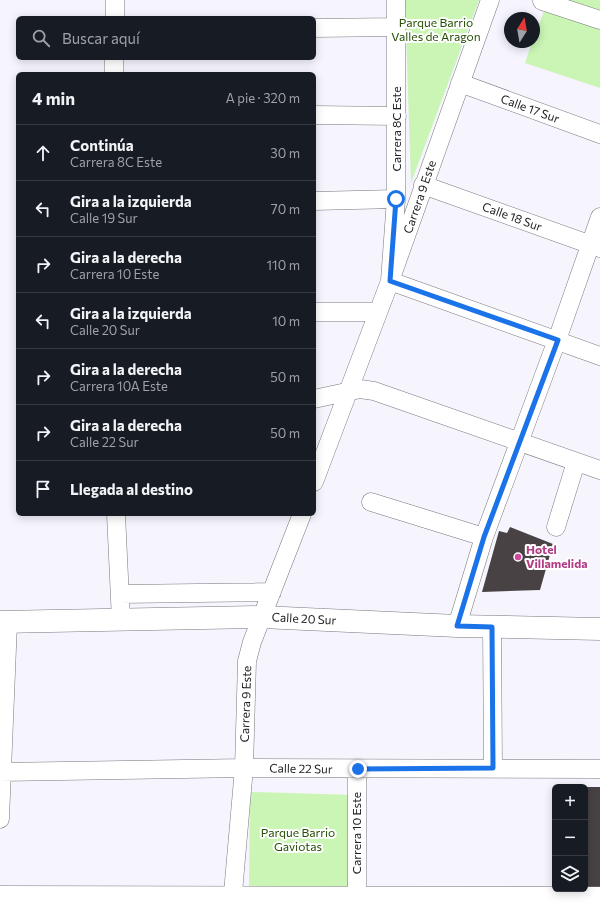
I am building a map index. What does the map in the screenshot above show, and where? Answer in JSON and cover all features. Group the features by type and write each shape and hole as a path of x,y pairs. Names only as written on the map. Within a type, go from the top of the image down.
{"street":[{"path":"115,0 115,16"},
{"name":"Carrera 8C Este","path":"390,281 396,199 396,0"},
{"name":"Carrera 9 Este","path":"316,477 390,281 490,0"},
{"path":"542,0 600,20"},
{"path":"316,28 397,27"},
{"path":"114,60 114,72"},
{"name":"Calle 17 Sur","path":"460,83 600,134"},
{"path":"316,115 397,116"},
{"name":"Calle 18 Sur","path":"423,185 595,246"},
{"path":"316,201 396,199"},
{"path":"457,626 484,537 595,246 600,217"},
{"path":"390,281 600,356"},
{"path":"316,312 378,312"},
{"path":"316,399 360,390 374,391 600,470"},
{"path":"556,527 576,462"},
{"path":"372,502 484,537"},
{"path":"116,516 121,620"},
{"name":"Carrera 9 Este","path":"232,900 244,768 247,661 252,642 301,516"},
{"path":"120,594 272,592"},
{"name":"Calle 20 Sur","path":"4,623 262,617 457,626 600,629"},
{"path":"0,819 4,623"},
{"path":"492,627 493,768"},
{"name":"Calle 22 Sur","path":"1,772 244,768 600,769"},
{"name":"Carrera 10 Este","path":"357,896 358,769"},
{"path":"0,895 232,900 357,896 600,896"}],"green space":[{"name":"Parque Barrio Valles de Aragon","path":"405,0 479,0 411,183"},
{"path":"548,0 600,0 600,88 525,63 530,48 540,48 540,22"},
{"name":"Parque Barrio Gaviotas","path":"250,792 355,795 353,887 249,888"}],"building":[{"name":"Hotel Villamelida","path":"510,527 553,544 540,590 482,592 499,531 507,533"},
{"path":"588,787 600,787 600,889 588,889"}],"place":[{"name":"Hotel Villamelida","path":"518,557"}],"route":[{"path":"358,769 493,768 492,627 457,626 484,537 558,340 390,281 396,199"}]}
